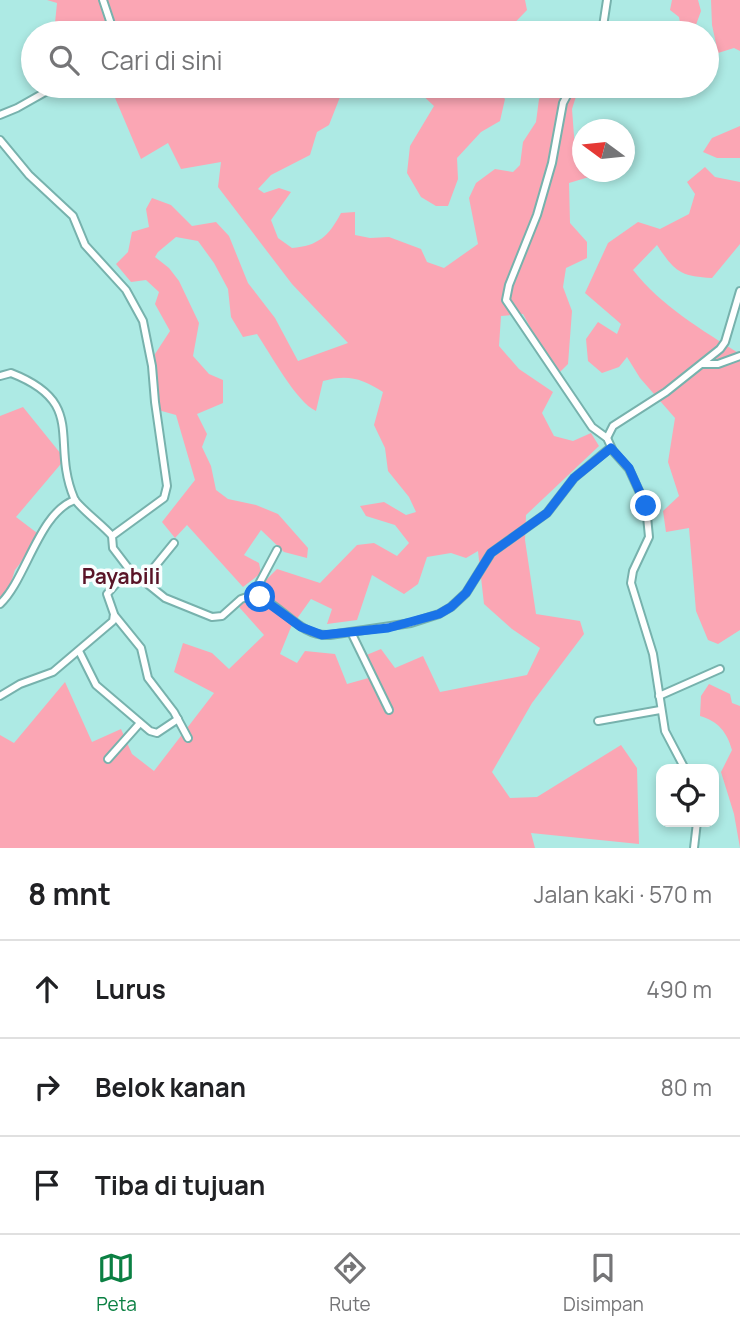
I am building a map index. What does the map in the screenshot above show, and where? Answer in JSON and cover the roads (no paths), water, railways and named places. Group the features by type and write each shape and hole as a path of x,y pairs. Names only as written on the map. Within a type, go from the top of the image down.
{"street":[{"path":"103,0 110,21"},
{"path":"604,21 607,0"},
{"path":"0,115 35,98"},
{"path":"566,98 537,215 509,285 506,300 593,427 607,438 611,448 633,475 649,519 649,537 631,578 653,654 665,730 682,764"},
{"path":"0,140 29,175 73,216 85,245 126,290 144,320 166,492 164,498 112,536"},
{"path":"607,438 613,426 666,392 723,346 740,291"},
{"path":"702,365 718,364 740,356"},
{"path":"0,376 6,373 21,377 43,388 54,401 64,426 65,472 75,500 112,536 113,548 129,569 144,582 169,600 212,617 222,615 246,596 253,595 273,605 310,632 322,635 411,623 451,607 466,593 491,553 547,513 574,478 611,448"},
{"path":"0,604 37,540 64,505 75,500"},
{"path":"144,582 174,544"},
{"path":"253,595 277,550"},
{"path":"129,569 107,594 115,616 141,648 148,678 178,719 188,738"},
{"path":"1,693 53,672 113,621 115,616"},
{"path":"351,632 388,710"},
{"path":"79,651 96,685 150,731 157,733 178,719"},
{"path":"659,696 720,669"},
{"path":"598,721 660,710"},
{"path":"108,759 140,723"},
{"path":"694,848 696,827"}],"district":[{"name":"Payabili","path":"121,577"}]}
